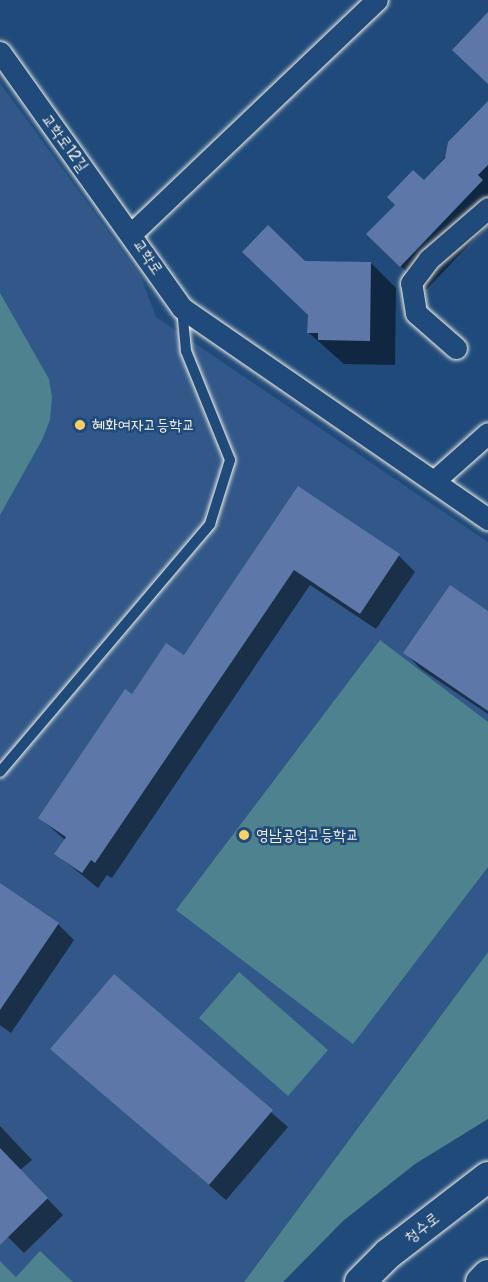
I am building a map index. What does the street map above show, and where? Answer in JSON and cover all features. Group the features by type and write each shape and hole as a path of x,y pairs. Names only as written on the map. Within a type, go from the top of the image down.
{"main road":[{"name":"청수로","path":"360,1282 388,1254 488,1177"},
{"path":"481,1282 488,1275"}],"street":[{"name":"교학로","path":"377,0 132,233 182,308 488,519"},
{"name":"교학로12길","path":"0,52 132,233"},
{"path":"456,348 416,313 411,283 429,259 488,208"},
{"path":"434,481 488,433"}],"lane":[{"path":"0,772 210,524 230,460 186,351 182,308"}],"shaded area":[{"name":"영남공업고등학교","path":"0,83 141,277 156,317 488,542 488,952 244,1282 73,1282 40,1252 16,1277 0,1261"}],"green space":[{"path":"0,293 49,379 52,397 50,420 42,440 0,515"},
{"path":"380,640 488,722 488,867 353,1044 176,910"},
{"path":"488,952 488,1119 415,1164 343,1221 283,1282 244,1282"},
{"path":"239,972 328,1050 288,1096 199,1018"},
{"path":"40,1251 73,1282 0,1282 0,1261 16,1277"}],"building":[{"path":"488,12 488,84 452,50"},
{"path":"488,101 488,165 478,175 483,180 400,267 366,234 395,205 387,197 413,170 424,180 445,158 448,142"},
{"path":"268,225 305,261 371,262 370,341 318,340 318,333 307,333 308,315 242,252"},
{"path":"298,486 400,554 360,614 294,570 95,863 91,860 82,873 54,854 66,837 38,818 125,689 132,694 166,643 184,655"},
{"path":"450,585 488,611 488,711 403,653"},
{"path":"0,883 59,923 0,1010"},
{"path":"114,974 273,1110 209,1185 50,1049"},
{"path":"0,1148 48,1198 0,1245"}],"place":[{"name":"혜화여자고등학교","path":"80,425"},
{"name":"영남공업고등학교","path":"244,835"}]}
